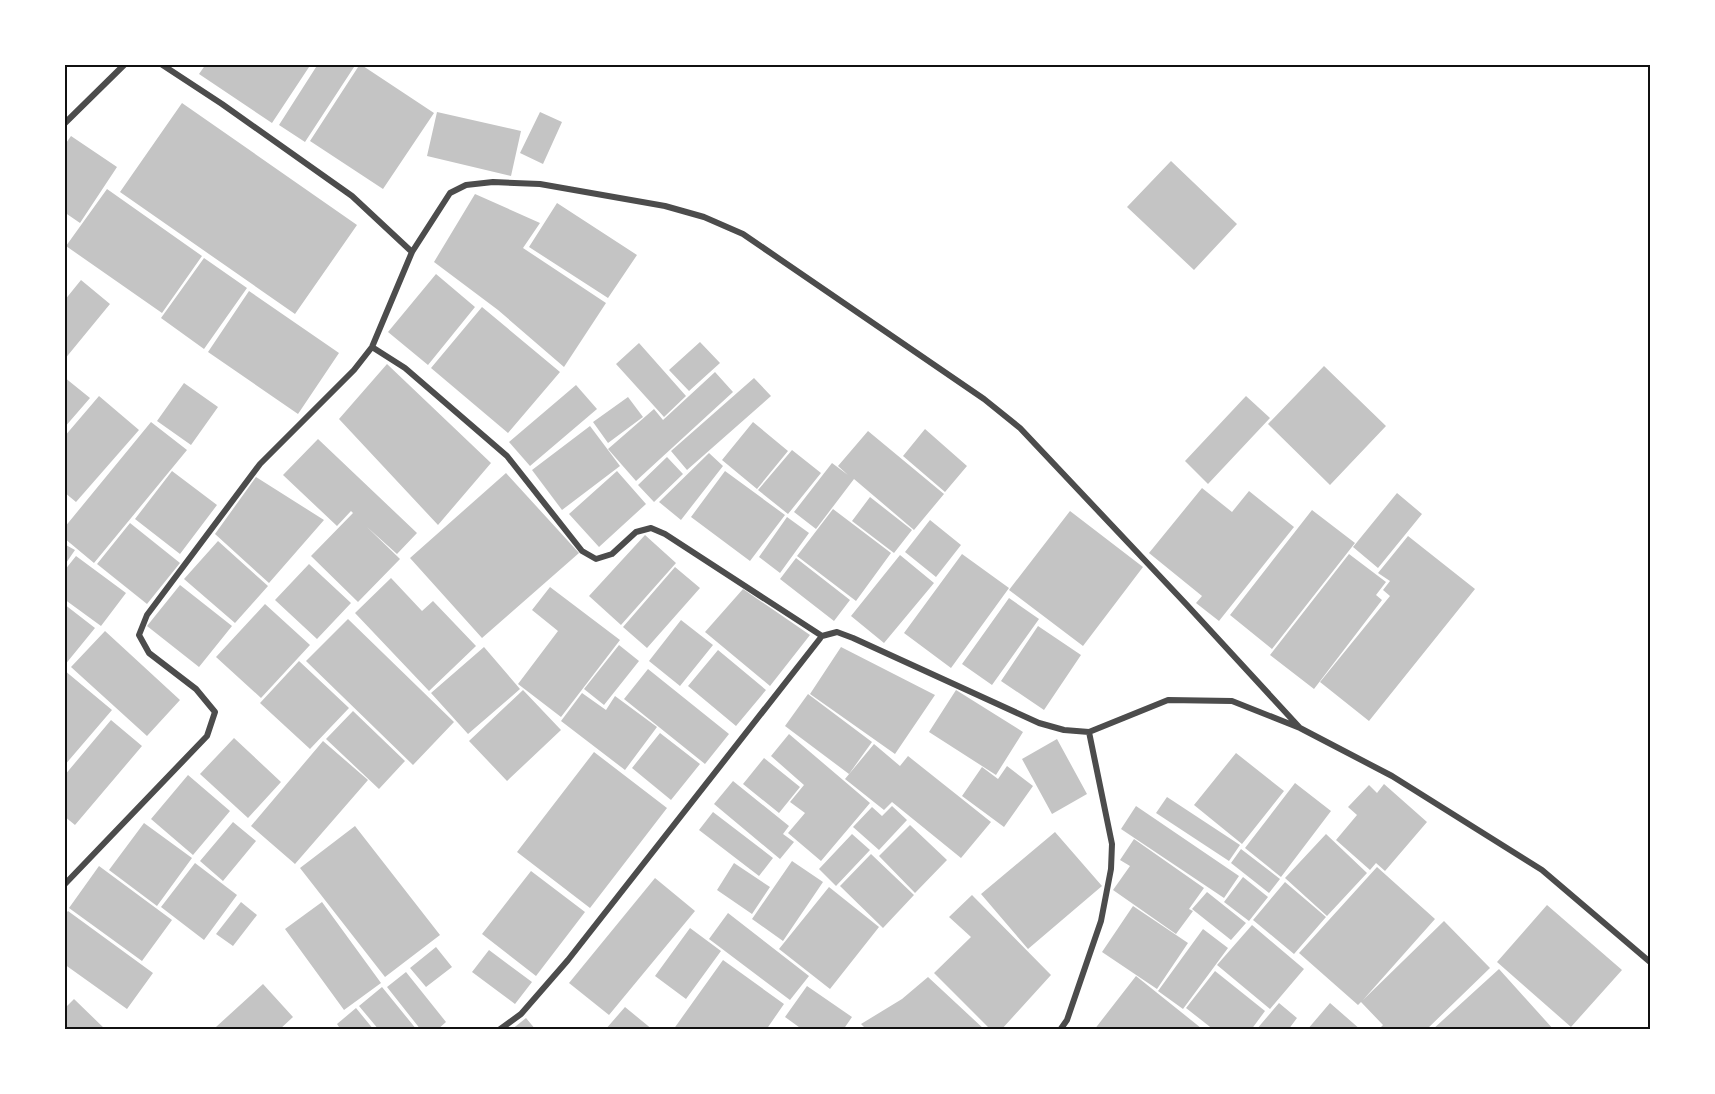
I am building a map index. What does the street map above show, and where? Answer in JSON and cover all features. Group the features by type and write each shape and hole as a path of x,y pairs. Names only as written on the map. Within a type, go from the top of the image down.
{"street":[{"path":"64,124 126,64"},
{"path":"161,64 352,196 412,252"},
{"path":"64,885 207,736 215,712 196,689 149,653 139,635 147,615 260,464 340,385 372,347 412,252 450,193 466,185 493,182 540,184 666,206 704,217 743,234 984,399 1020,428 1186,603 1300,728"},
{"path":"372,347 392,358 507,456 582,551 596,559 612,554 636,532 651,528 665,534 822,636"},
{"path":"499,1029 521,1014 568,960 822,636 837,632 1039,723 1064,730 1089,732 1168,700 1232,701 1300,728 1392,776 1542,870 1650,963"},
{"path":"1060,1029 1066,1020 1101,921 1111,869 1112,844 1089,732"}],"building":[{"path":"206,64 311,64 272,123 199,74"},
{"path":"318,64 356,64 305,142 279,125"},
{"path":"360,64 434,113 383,189 310,141"},
{"path":"182,103 357,225 295,314 120,192"},
{"path":"437,112 521,131 511,176 427,156"},
{"path":"540,112 562,122 543,164 520,153"},
{"path":"71,136 117,167 80,223 64,212 64,146"},
{"path":"1171,161 1237,224 1194,270 1127,207"},
{"path":"107,189 202,256 162,313 66,246"},
{"path":"475,194 540,223 523,248 606,303 564,367 498,310 434,262"},
{"path":"557,203 637,255 608,298 529,247"},
{"path":"204,258 247,288 204,349 161,318"},
{"path":"436,274 475,307 428,365 388,332"},
{"path":"81,280 110,304 64,360 64,301"},
{"path":"249,291 339,353 298,414 208,352"},
{"path":"482,307 560,372 508,433 431,368"},
{"path":"700,342 720,363 689,391 669,370"},
{"path":"639,343 686,396 664,417 616,364"},
{"path":"387,364 491,463 438,525 339,419"},
{"path":"1324,366 1386,426 1330,485 1268,424"},
{"path":"715,372 733,392 636,481 608,449 654,409 663,420"},
{"path":"64,377 90,398 64,428"},
{"path":"754,378 771,396 687,470 671,451"},
{"path":"184,383 218,407 191,445 157,421"},
{"path":"576,385 597,409 530,466 509,442"},
{"path":"99,396 139,430 76,502 64,492 64,437"},
{"path":"1246,396 1270,418 1208,484 1185,461"},
{"path":"628,397 643,417 608,443 593,422"},
{"path":"151,422 187,450 94,563 64,538 64,528"},
{"path":"753,422 788,451 757,489 722,460"},
{"path":"590,426 620,466 562,510 532,470"},
{"path":"925,429 967,466 945,492 903,456"},
{"path":"868,431 944,494 914,530 854,479 816,529 794,512 832,463 848,475 838,466"},
{"path":"318,439 417,533 397,554 367,527 400,559 358,602 311,556 353,513 351,511 337,526 283,475"},
{"path":"792,450 821,473 788,514 758,490"},
{"path":"709,453 723,466 681,520 659,502"},
{"path":"667,457 683,474 654,502 638,485"},
{"path":"172,471 217,505 180,554 135,519"},
{"path":"617,471 646,504 599,547 569,514"},
{"path":"725,471 785,515 750,561 691,517"},
{"path":"506,473 579,553 482,638 410,558"},
{"path":"256,477 324,520 269,583 215,534"},
{"path":"1202,488 1232,512 1249,491 1294,527 1219,621 1196,603 1202,596 1149,553"},
{"path":"1397,493 1422,514 1378,568 1353,547"},
{"path":"870,497 912,530 894,553 852,521"},
{"path":"833,509 891,553 856,601 797,556"},
{"path":"1312,510 1355,543 1272,649 1230,615"},
{"path":"1070,511 1143,567 1083,646 1009,590"},
{"path":"787,517 809,533 780,573 759,557"},
{"path":"930,520 961,545 936,577 905,552"},
{"path":"130,523 180,563 147,604 97,564"},
{"path":"645,535 676,563 621,625 589,596"},
{"path":"1408,536 1475,589 1369,721 1320,682 1390,596 1383,590 1390,581 1378,573"},
{"path":"218,541 268,586 235,623 184,579"},
{"path":"64,544 75,550 64,566"},
{"path":"962,554 1009,588 951,668 904,633"},
{"path":"1349,554 1386,582 1376,595 1382,600 1314,689 1270,655"},
{"path":"900,555 934,583 884,643 851,616"},
{"path":"76,556 126,593 101,626 64,599 64,571"},
{"path":"796,558 850,600 834,621 780,579"},
{"path":"309,564 351,603 317,639 275,600"},
{"path":"675,567 700,588 647,648 623,627"},
{"path":"391,578 422,611 433,601 476,646 429,691 355,613"},
{"path":"180,585 232,626 199,667 147,626"},
{"path":"550,587 620,640 561,717 518,684 558,631 532,610"},
{"path":"743,589 810,635 770,686 705,632"},
{"path":"1009,598 1039,619 992,685 962,664"},
{"path":"64,604 95,628 64,666"},
{"path":"265,604 310,645 261,698 216,657"},
{"path":"348,619 454,722 413,765 306,661"},
{"path":"681,620 713,645 680,686 649,661"},
{"path":"1038,626 1081,655 1044,710 1001,681"},
{"path":"105,631 180,700 147,736 71,667"},
{"path":"619,645 639,661 604,705 584,689"},
{"path":"484,647 520,689 468,734 431,693"},
{"path":"841,647 935,695 895,754 810,694"},
{"path":"718,650 766,690 736,726 688,686"},
{"path":"299,661 349,708 310,749 260,703"},
{"path":"648,669 729,734 705,764 624,699"},
{"path":"64,670 112,710 64,766"},
{"path":"523,690 561,730 507,781 469,741"},
{"path":"956,690 1023,732 996,775 929,732"},
{"path":"582,693 606,710 615,696 657,727 625,770 561,721"},
{"path":"808,694 872,742 849,774 785,726"},
{"path":"353,711 405,761 379,789 326,739"},
{"path":"111,720 142,746 75,825 64,816 64,776"},
{"path":"660,733 700,764 671,800 632,768"},
{"path":"789,734 870,803 821,861 788,833 805,813 790,802 804,785 771,756"},
{"path":"234,738 281,782 248,818 200,774"},
{"path":"1057,739 1087,794 1052,814 1022,759"},
{"path":"323,741 368,780 295,864 251,826"},
{"path":"874,744 900,766 908,756 991,822 961,858 892,802 884,810 845,779"},
{"path":"594,752 667,808 590,908 517,852"},
{"path":"1236,753 1284,791 1242,844 1194,805"},
{"path":"764,758 800,787 779,813 743,784"},
{"path":"1007,766 1033,786 1004,827 962,796 982,767 998,779"},
{"path":"188,775 230,811 193,855 151,819"},
{"path":"733,781 789,826 783,834 794,842 780,859 714,804"},
{"path":"1295,783 1331,811 1281,877 1245,848"},
{"path":"1384,784 1427,822 1385,871 1376,863 1370,870 1336,840 1357,815 1348,807 1369,785 1377,793"},
{"path":"1167,797 1240,845 1229,861 1156,813"},
{"path":"892,806 907,820 879,850 853,827 872,807 882,816"},
{"path":"1136,806 1239,876 1224,898 1121,829"},
{"path":"713,812 773,858 759,876 699,830"},
{"path":"233,822 256,841 223,881 200,861"},
{"path":"144,823 192,858 157,906 109,870"},
{"path":"910,825 947,860 915,893 879,856"},
{"path":"355,826 440,935 385,977 300,868"},
{"path":"1055,832 1102,886 1028,949 981,894"},
{"path":"852,834 870,850 836,886 819,869"},
{"path":"1326,834 1367,873 1327,916 1285,878"},
{"path":"1134,839 1204,888 1189,909 1193,911 1176,934 1113,890 1130,866 1120,860"},
{"path":"1241,849 1280,879 1269,893 1231,863"},
{"path":"871,854 914,895 883,928 840,886"},
{"path":"792,861 823,882 783,941 752,919"},
{"path":"195,863 237,895 204,940 161,907"},
{"path":"734,863 770,887 752,914 717,890"},
{"path":"99,866 172,920 142,961 69,908"},
{"path":"1377,867 1435,919 1363,1000 1444,921 1490,968 1426,1030 1378,1030 1383,1025 1361,1002 1358,1005 1299,953"},
{"path":"531,871 585,912 536,976 482,934"},
{"path":"1243,877 1268,897 1249,921 1224,902"},
{"path":"655,878 695,911 609,1015 569,983"},
{"path":"1285,882 1326,917 1294,954 1253,920"},
{"path":"829,887 879,927 830,989 779,949"},
{"path":"1207,892 1246,923 1231,940 1192,909"},
{"path":"972,895 1051,975 1001,1030 991,1030 934,973 971,937 949,917"},
{"path":"241,902 257,915 233,946 216,934"},
{"path":"322,902 381,983 344,1010 285,929"},
{"path":"1547,905 1622,970 1571,1027 1497,962"},
{"path":"1133,906 1188,943 1157,989 1102,952"},
{"path":"68,911 153,973 127,1009 64,964 64,915"},
{"path":"728,913 809,976 790,1000 709,939"},
{"path":"1252,925 1304,969 1270,1009 1217,965"},
{"path":"690,928 721,951 686,999 655,976"},
{"path":"1203,929 1228,948 1183,1009 1158,991"},
{"path":"436,947 452,967 426,987 410,968"},
{"path":"489,950 532,982 515,1004 472,972"},
{"path":"723,960 784,1004 766,1030 673,1030"},
{"path":"1499,969 1554,1030 1432,1030"},
{"path":"1215,971 1265,1011 1251,1030 1214,1030 1186,1008"},
{"path":"406,972 446,1022 437,1030 421,1030 387,987"},
{"path":"1136,976 1201,1028 1200,1030 1094,1030"},
{"path":"928,977 985,1030 867,1030 861,1024 902,999"},
{"path":"263,984 293,1017 279,1030 218,1030 216,1027"},
{"path":"807,986 852,1017 843,1030 803,1030 785,1017"},
{"path":"382,987 417,1030 379,1030 359,1006"},
{"path":"74,999 106,1030 64,1030 64,1009"},
{"path":"1279,1003 1297,1018 1288,1030 1256,1030"},
{"path":"1330,1003 1361,1030 1307,1030"},
{"path":"625,1007 653,1030 605,1030"},
{"path":"356,1008 374,1030 341,1030 337,1024"},
{"path":"526,1018 536,1030 511,1030"}]}
